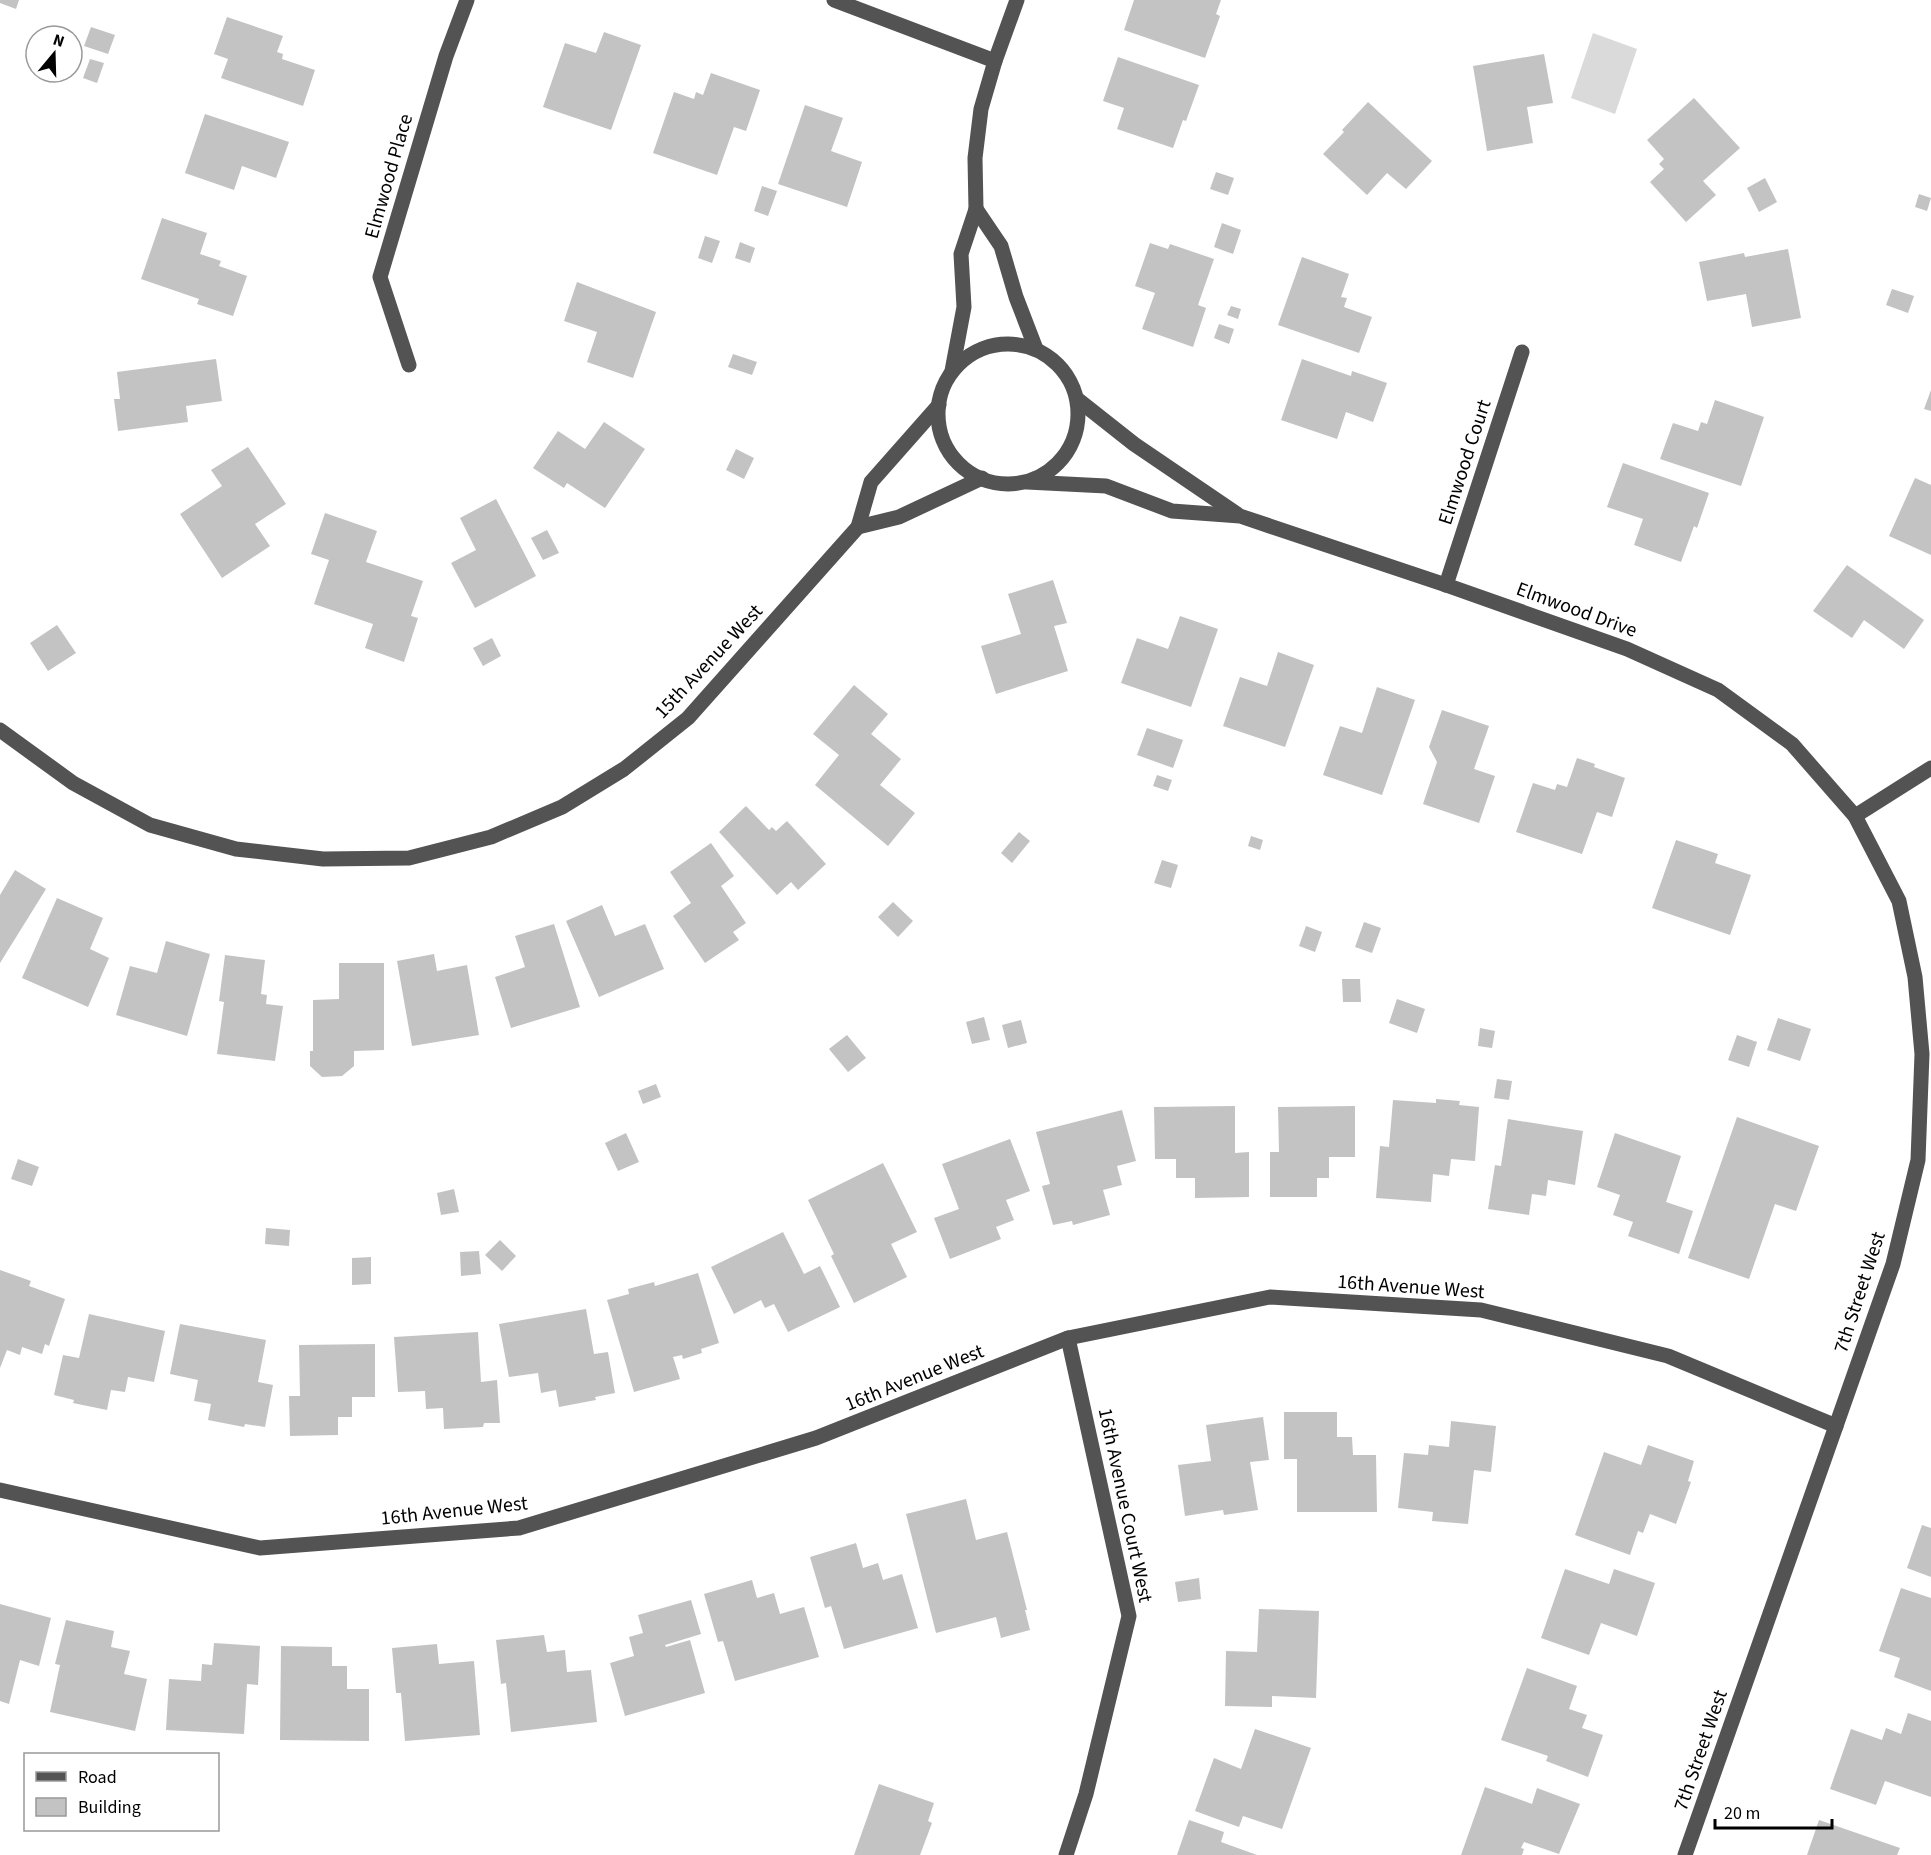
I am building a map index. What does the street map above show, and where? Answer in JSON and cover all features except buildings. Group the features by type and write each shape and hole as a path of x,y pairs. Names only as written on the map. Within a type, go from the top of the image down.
{"street":[{"name":"Elmwood Place","path":"409,365 381,277 446,56 466,0"},
{"path":"834,0 995,61"},
{"path":"952,371 964,306 961,254 976,209 975,158 981,109 1017,0"},
{"path":"976,209 1001,246 1016,297 1036,349"},
{"path":"1013,344 1036,349 1054,361 1069,378 1077,399 1078,420 1073,441 1062,459 1047,472 1027,482 1004,484 982,478 962,467 948,449 939,427 939,405 943,387 952,371 969,355 990,346 1013,344"},
{"name":"Elmwood Court","path":"1446,585 1522,352"},
{"name":"Elmwood Drive","path":"1077,399 1134,444 1240,516"},
{"name":"15th Avenue West","path":"0,730 73,783 150,825 236,849 323,859 409,858 491,837 562,807 624,769 688,718 858,527 871,482 939,405"},
{"path":"858,527 899,517 982,478"},
{"name":"Elmwood Drive","path":"1027,482 1106,486 1172,511 1240,516 1627,649 1718,690 1792,744 1855,816"},
{"path":"1855,816 1931,768"},
{"name":"7th Street West","path":"1685,1855 1893,1264 1918,1160 1922,1054 1915,977 1899,901 1855,816"},
{"name":"16th Avenue West","path":"0,1490 260,1548 519,1528 816,1438 1068,1338 1270,1297 1481,1310 1668,1356 1836,1426"},
{"name":"16th Avenue Court West","path":"1066,1855 1086,1794 1128,1616 1068,1338"}],"shaded area":[{"path":"1593,33 1637,49 1615,114 1571,98"}]}
